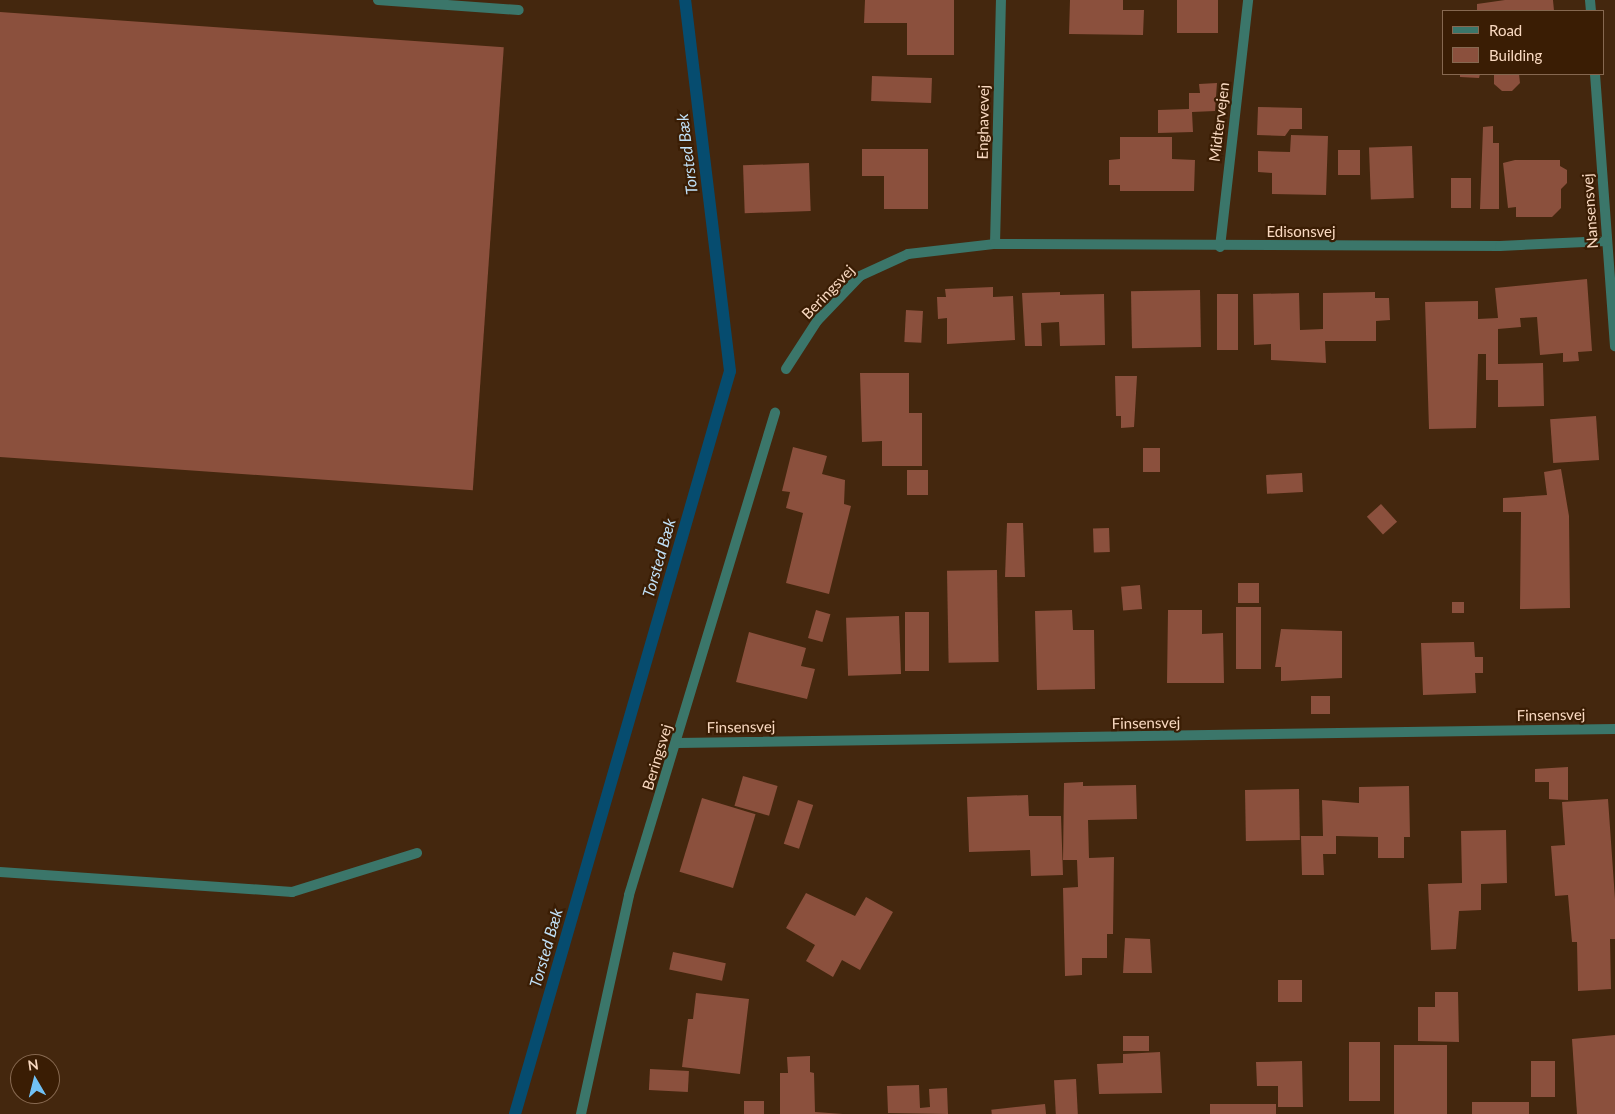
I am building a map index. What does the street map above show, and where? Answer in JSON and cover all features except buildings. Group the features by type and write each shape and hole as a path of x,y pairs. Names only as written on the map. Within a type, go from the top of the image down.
{"street":[{"path":"378,0 519,10"},
{"name":"Enghavevej","path":"995,244 1001,0"},
{"name":"Midtervejen","path":"1220,247 1248,0"},
{"name":"Nansensvej","path":"1595,75 1615,346"},
{"name":"Edisonsvej","path":"995,244 1220,247 1500,246 1608,240"},
{"name":"Beringsvej","path":"786,369 818,321 860,276 908,254 995,244"},
{"name":"Beringsvej","path":"580,1114 629,895 677,743 775,413"},
{"name":"Finsensvej","path":"677,743 1615,729"},
{"path":"0,872 292,892 417,853"}],"waterway":[{"name":"Torsted Bæk","path":"515,1114 730,371 685,0"}]}
